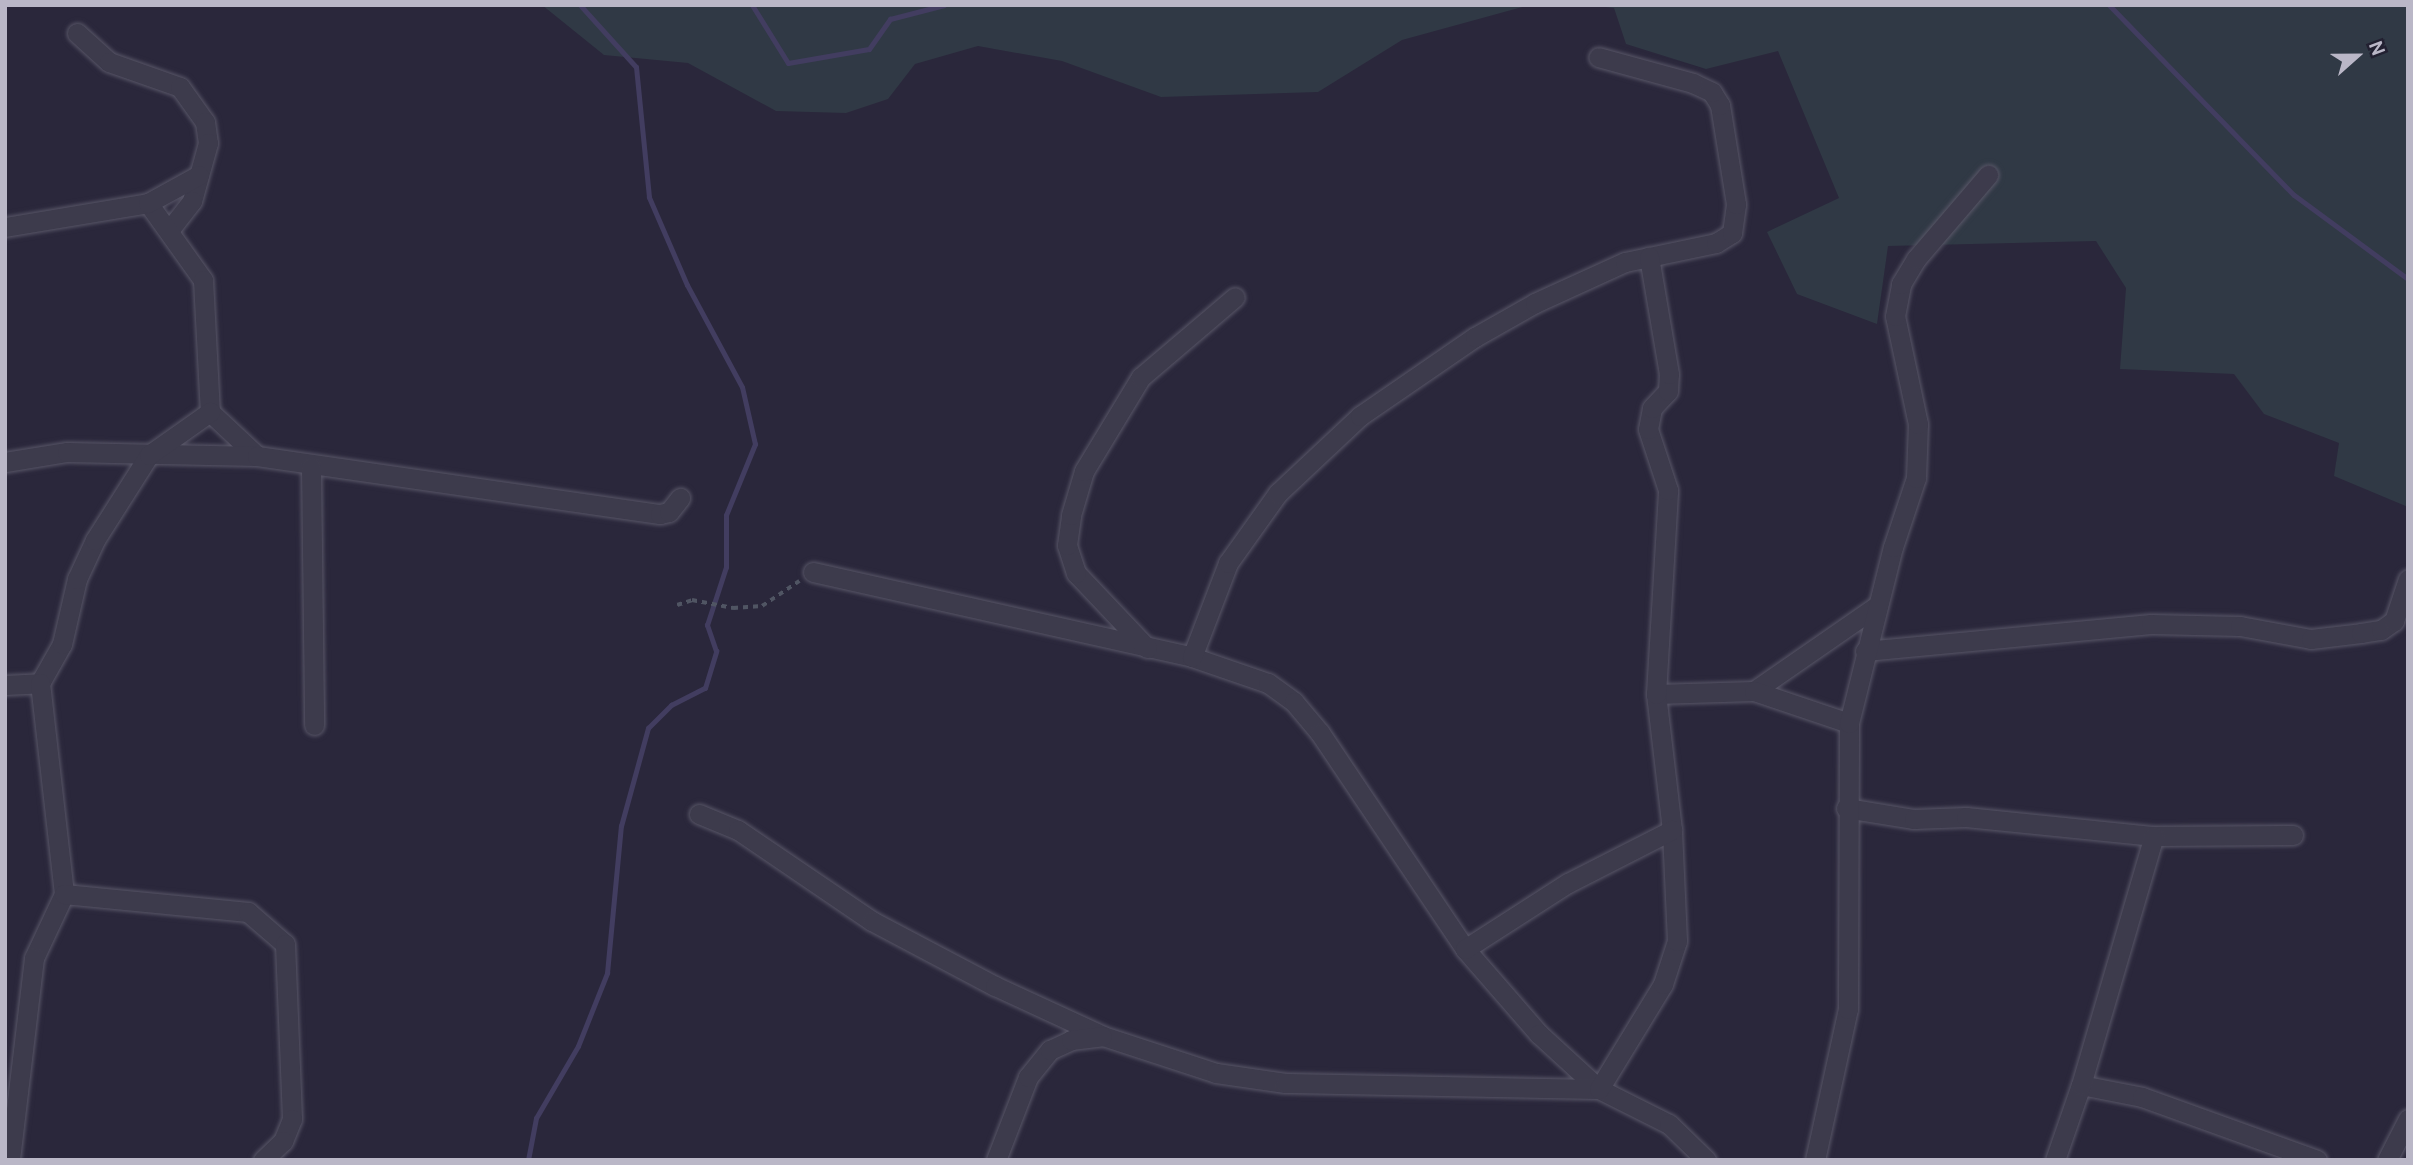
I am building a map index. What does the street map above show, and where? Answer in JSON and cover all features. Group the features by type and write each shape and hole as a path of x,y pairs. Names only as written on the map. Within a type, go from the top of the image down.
{"street":[{"path":"76,33 109,62 180,88 205,122 208,143 192,201 169,230"},
{"path":"1192,657 1228,562 1278,493 1360,416 1475,337 1535,303 1625,262 1716,243 1732,233 1736,204 1720,106 1712,92 1693,82 1598,57"},
{"path":"5,227 148,203 200,175"},
{"path":"1815,1160 1848,1009 1846,808 1849,723 1878,605 1916,478 1918,424 1895,316 1901,284 1916,259 1988,175"},
{"path":"148,203 202,280 211,412 257,456"},
{"path":"1599,1089 1671,966 1677,941 1672,830 1656,694 1668,491 1648,429 1652,408 1668,391 1669,374 1649,257"},
{"path":"1148,648 1076,572 1067,545 1071,515 1084,471 1141,377 1235,297"},
{"path":"8,1156 34,958 64,894 40,683 62,643 77,579 94,540 149,455 211,412"},
{"path":"5,462 67,452 257,456 311,467 436,479 660,514 669,512 680,498"},
{"path":"311,467 314,725"},
{"path":"813,572 1192,657 1268,683 1294,702 1465,949 1539,1034 1599,1089 1669,1124 1706,1160"},
{"path":"1866,651 2151,624 2240,626 2311,639 2361,633 2381,630 2394,621 2408,579"},
{"path":"1754,691 1878,605"},
{"path":"5,685 40,683"},
{"path":"1656,694 1754,691 1849,723"},
{"path":"1846,808 1914,819 1979,818 2154,836 2293,835"},
{"path":"699,814 738,830 872,921 995,986 1103,1036 1216,1073 1285,1083 1599,1089"},
{"path":"1465,949 1567,883 1672,830"},
{"path":"2055,1160 2081,1085 2154,836"},
{"path":"64,894 248,912 285,944 292,1119 283,1142 263,1160"},
{"path":"996,1160 1028,1077 1050,1050 1071,1040 1103,1036"},
{"path":"2081,1085 2142,1097 2317,1160"},
{"path":"2388,1160 2408,1119"}],"path":[{"path":"677,605 692,600 733,608 762,606 813,572"}],"shaded area":[{"path":"542,5 1530,5 1402,40 1318,92 1161,97 1062,61 978,46 915,64 888,99 846,113 776,111 688,63 604,55"},
{"path":"1588,5 2408,5 2408,507 2334,476 2339,443 2264,414 2234,374 2120,369 2126,288 2096,241 1888,246 1877,324 1797,294 1767,232 1839,198 1778,51 1706,69 1626,44 1614,8"}],"waterway":[{"path":"528,1160 536,1118 578,1046 607,973 621,826 648,728 671,705 705,688 716,651 707,625 726,567 726,515 755,444 742,387 687,285 649,197 636,67 580,5"},
{"path":"752,5 788,63 869,49 890,19 944,5"},
{"path":"2109,5 2294,195 2408,279"}]}
